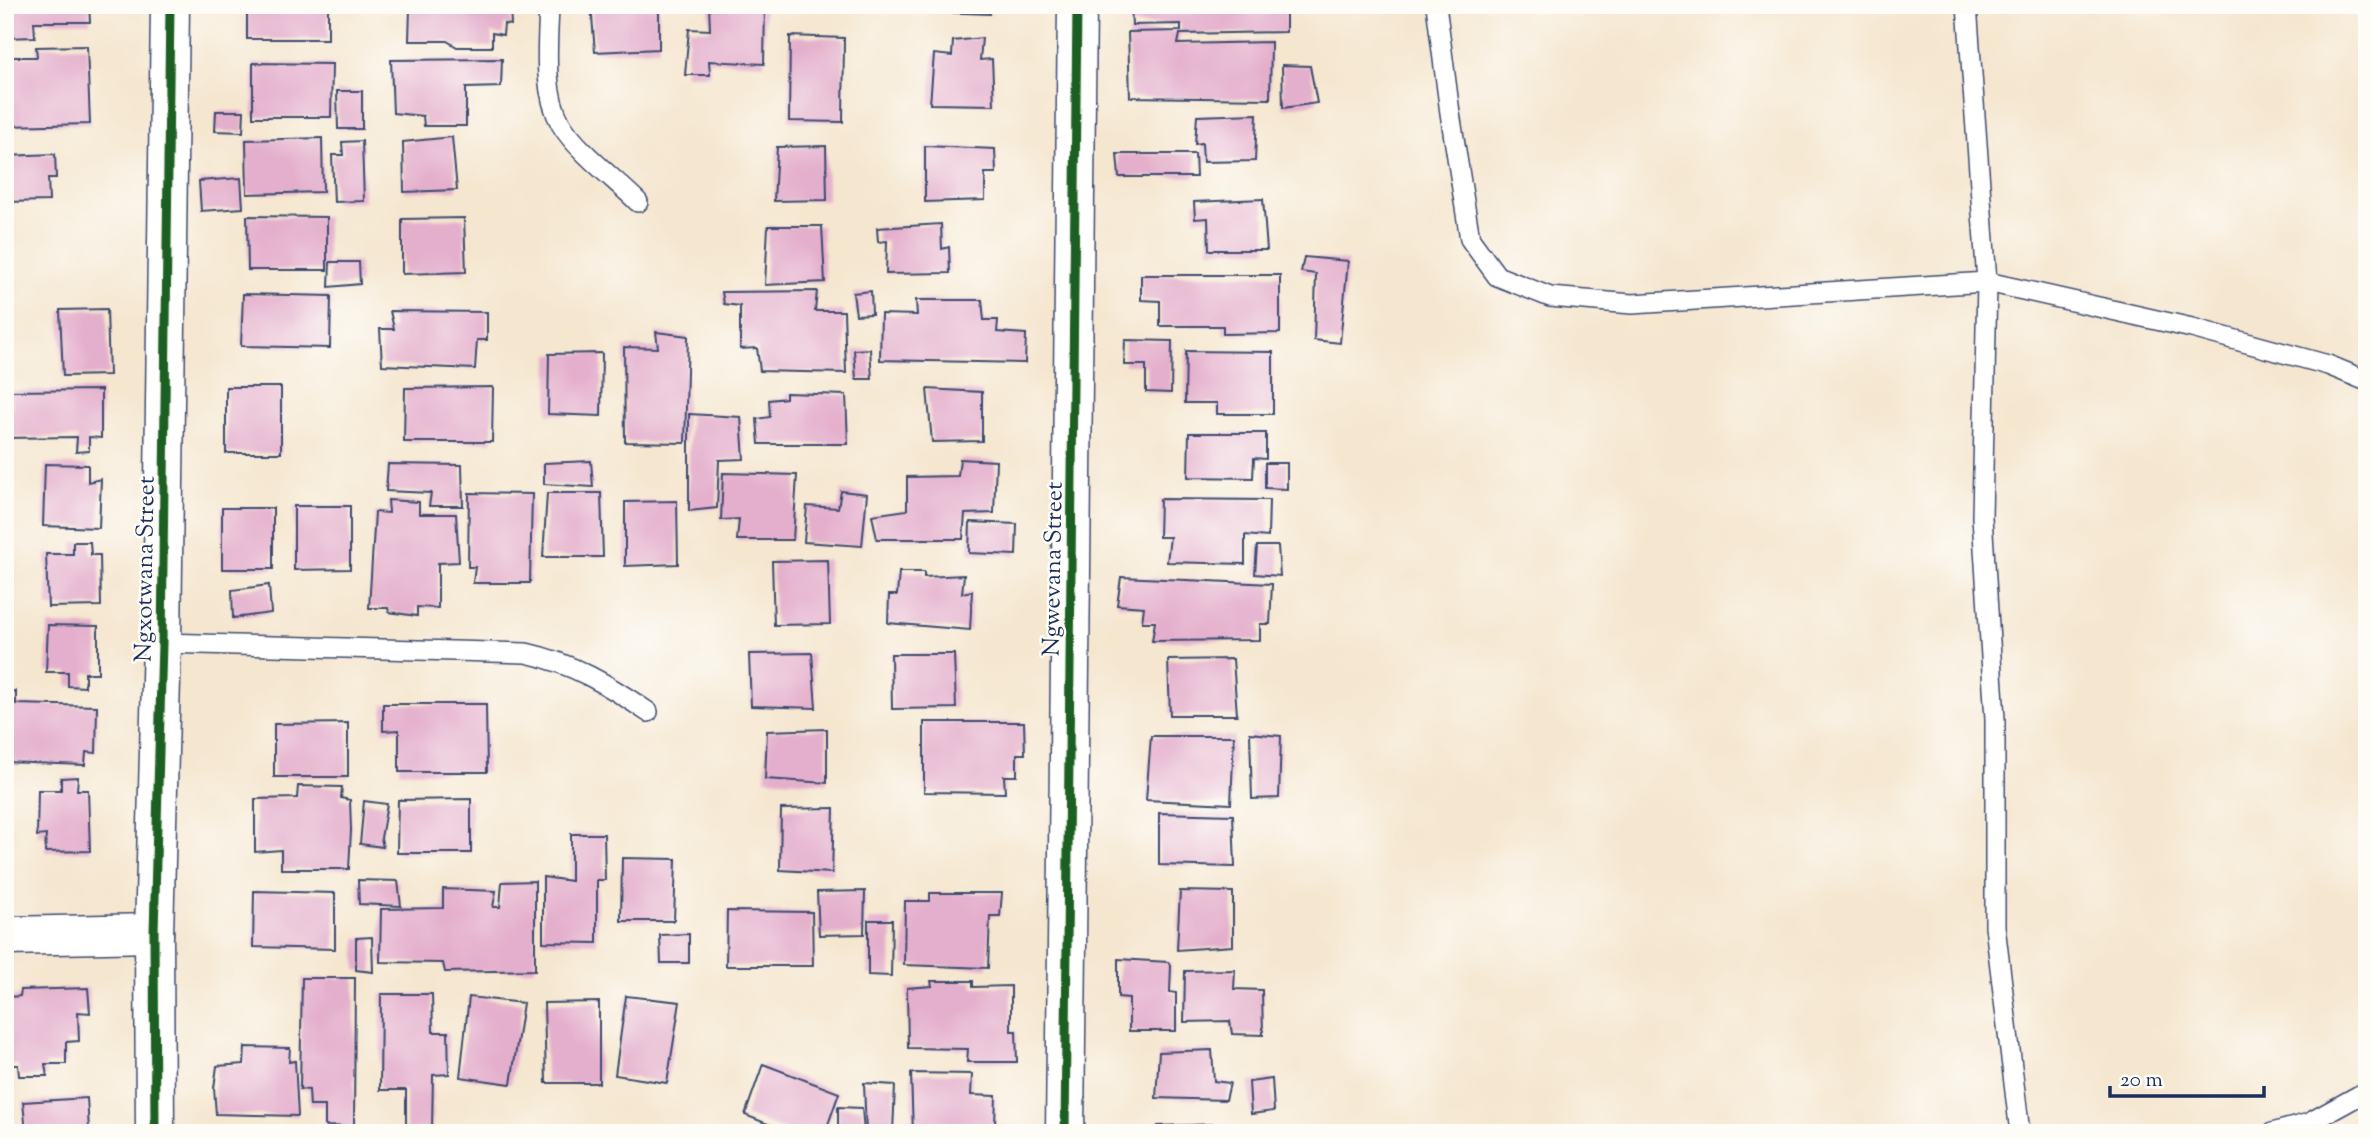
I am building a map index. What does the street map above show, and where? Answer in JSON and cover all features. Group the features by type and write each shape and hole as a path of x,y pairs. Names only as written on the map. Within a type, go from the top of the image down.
{"street":[{"name":"Ngxotwana Street","path":"155,1133 154,933 162,643 170,5"},
{"name":"Ngwevana Street","path":"1065,1133 1077,5"},
{"path":"5,936 154,933"}],"lane":[{"path":"549,5 549,83 561,123 573,140 638,202"},
{"path":"1436,5 1450,113 1471,239 1497,276 1550,298 1632,304 1987,282 2192,328 2328,365 2367,381"},
{"path":"1967,5 1987,282 1982,517 1995,719 1995,926 2020,1133"},
{"path":"162,643 526,653 571,667 605,682 648,712"},
{"path":"2272,1133 2309,1123 2367,1091"}],"building":[{"path":"5,5 89,5 90,22 34,22 35,37 5,38"},
{"path":"247,5 328,5 328,39 247,39"},
{"path":"385,5 510,5 511,25 504,24 503,35 492,33 492,47 457,47 447,41 409,41 410,9"},
{"path":"591,5 659,5 659,49 595,52"},
{"path":"709,5 765,5 764,64 709,61 710,75 685,75 689,29 710,30"},
{"path":"937,5 989,5 990,14 937,12"},
{"path":"1131,5 1286,5 1286,32 1180,34 1178,44 1271,42 1270,99 1130,97 1128,32 1181,31 1181,24 1132,25"},
{"path":"790,36 844,38 843,122 789,121"},
{"path":"982,38 980,60 992,59 994,105 930,104 934,54 952,56 953,41"},
{"path":"87,46 90,124 5,126 5,57 37,57 36,47"},
{"path":"502,59 501,87 466,88 466,126 424,126 423,116 393,113 391,60"},
{"path":"253,63 332,64 331,117 253,117"},
{"path":"1282,65 1310,66 1317,103 1283,108"},
{"path":"337,91 362,91 362,129 338,129"},
{"path":"216,111 244,111 243,132 215,131"},
{"path":"1257,114 1255,161 1203,162 1202,143 1195,144 1197,116"},
{"path":"452,137 457,190 404,192 403,142"},
{"path":"322,138 323,192 247,194 246,140"},
{"path":"362,141 364,201 334,202 332,155 343,155 342,142"},
{"path":"826,146 827,200 774,201 777,147"},
{"path":"925,146 995,149 996,173 985,173 985,200 925,202"},
{"path":"55,154 56,178 48,178 49,201 5,202 5,156"},
{"path":"1117,154 1195,154 1196,177 1119,177"},
{"path":"241,178 243,208 201,211 199,181"},
{"path":"1263,199 1267,250 1209,250 1208,218 1195,219 1194,202"},
{"path":"247,216 327,217 327,270 248,270"},
{"path":"464,218 466,272 402,274 402,219"},
{"path":"941,224 942,249 949,247 950,273 886,274 887,241 878,242 877,228"},
{"path":"768,226 822,226 825,282 765,285"},
{"path":"1304,257 1348,261 1340,343 1314,340 1316,274 1301,272"},
{"path":"330,262 359,262 360,284 329,287"},
{"path":"1141,275 1280,275 1280,333 1223,334 1223,326 1160,326 1160,301 1141,300"},
{"path":"817,291 815,311 844,311 846,373 760,371 757,348 740,349 740,306 724,304 722,292"},
{"path":"871,291 872,314 856,315 853,293"},
{"path":"243,294 331,296 330,348 241,346"},
{"path":"916,300 982,300 984,320 998,320 997,332 1026,334 1025,363 880,360 881,314 917,315"},
{"path":"107,309 109,375 63,376 60,310"},
{"path":"390,311 487,312 487,340 477,340 475,369 382,365 380,329 394,329"},
{"path":"656,332 688,336 685,443 625,442 624,347 658,348"},
{"path":"1125,340 1172,341 1171,393 1146,392 1146,365 1124,365"},
{"path":"870,349 872,379 856,379 854,350"},
{"path":"1186,351 1273,352 1273,414 1217,414 1217,403 1185,403"},
{"path":"602,353 601,416 548,414 549,354"},
{"path":"226,387 281,387 281,453 226,453"},
{"path":"493,387 492,442 404,442 405,388"},
{"path":"927,389 982,392 982,441 932,442"},
{"path":"101,390 101,438 89,437 89,451 76,452 77,437 5,438 5,413 12,413 11,391"},
{"path":"786,393 846,395 848,444 759,444 757,419 770,417 769,400 786,398"},
{"path":"689,414 741,417 744,459 719,460 717,508 689,511"},
{"path":"1189,433 1266,433 1266,459 1254,458 1253,478 1188,477"},
{"path":"960,459 996,461 994,513 965,514 963,539 877,539 872,515 907,510 907,477 958,476"},
{"path":"591,461 593,487 544,484 544,463"},
{"path":"1265,463 1287,463 1287,489 1265,488"},
{"path":"45,464 88,465 88,482 101,479 99,528 43,526"},
{"path":"388,464 462,465 463,506 429,506 431,493 386,491"},
{"path":"723,473 797,475 793,540 737,540 739,519 721,520"},
{"path":"841,491 867,494 862,546 804,542 807,506 838,508"},
{"path":"469,493 532,494 530,583 473,583 475,567 468,567"},
{"path":"547,493 601,493 603,557 543,557"},
{"path":"1160,499 1269,500 1268,537 1245,535 1245,564 1167,562 1170,537 1159,537"},
{"path":"388,500 419,502 419,514 456,514 459,562 438,563 438,608 417,607 417,616 389,612 388,608 369,608 375,512 389,513"},
{"path":"677,501 678,564 625,566 625,502"},
{"path":"294,506 350,506 350,569 294,570"},
{"path":"222,508 273,508 273,569 222,569"},
{"path":"970,522 1017,524 1016,555 969,553"},
{"path":"73,542 90,542 91,555 100,555 101,606 48,607 46,554 73,554"},
{"path":"1257,546 1278,546 1280,576 1255,574"},
{"path":"828,560 830,624 774,625 772,561"},
{"path":"899,572 924,572 924,577 964,575 962,593 972,591 970,630 888,623 889,595 897,595"},
{"path":"1121,577 1272,584 1270,624 1260,624 1260,640 1152,641 1155,622 1142,622 1144,607 1117,605"},
{"path":"269,585 271,613 233,618 232,590"},
{"path":"48,625 98,626 98,673 85,673 85,687 68,686 68,672 46,672"},
{"path":"812,653 816,708 751,706 749,654"},
{"path":"891,654 954,654 956,708 892,709"},
{"path":"1233,659 1237,715 1170,715 1168,660"},
{"path":"16,691 16,704 97,706 96,753 86,752 85,765 5,762 5,692"},
{"path":"383,704 486,704 487,772 399,772 399,730 383,731"},
{"path":"924,722 1024,722 1025,754 1017,754 1017,776 1004,776 1005,793 924,792"},
{"path":"348,723 348,777 274,777 274,724"},
{"path":"827,729 827,783 765,779 767,731"},
{"path":"1250,733 1281,736 1279,798 1252,799"},
{"path":"1151,736 1234,736 1231,804 1146,800"},
{"path":"78,777 77,790 88,790 90,851 45,852 46,835 37,836 38,790 61,790 61,778"},
{"path":"298,786 342,787 341,798 350,800 349,869 281,869 281,850 255,852 255,799 297,798"},
{"path":"471,799 471,853 397,853 398,800"},
{"path":"364,801 387,804 381,838 383,847 360,844"},
{"path":"834,808 832,873 780,870 781,809"},
{"path":"1159,813 1233,815 1235,867 1159,865"},
{"path":"571,834 604,834 605,880 597,880 597,943 543,942 543,877 571,881"},
{"path":"622,858 676,859 674,921 621,921"},
{"path":"358,880 398,881 401,906 359,904"},
{"path":"535,881 535,970 445,972 443,963 380,962 381,909 443,908 443,889 496,891 493,907 500,907 502,882"},
{"path":"254,891 335,893 335,949 253,947"},
{"path":"865,891 864,934 819,935 817,892"},
{"path":"1180,891 1233,892 1233,946 1177,950"},
{"path":"930,893 1002,893 1000,916 990,916 988,968 904,965 905,901 930,901"},
{"path":"727,911 812,912 813,966 726,966"},
{"path":"868,920 892,920 891,976 868,975"},
{"path":"689,934 689,963 661,963 660,935"},
{"path":"372,937 373,972 356,970 356,938"},
{"path":"1118,959 1168,962 1171,965 1170,992 1176,993 1176,1031 1129,1031 1129,998 1118,997"},
{"path":"1235,970 1234,989 1262,990 1263,1035 1232,1034 1230,1021 1184,1022 1185,971"},
{"path":"302,978 355,978 354,1127 325,1126 325,1106 310,1106 309,1090 300,1089"},
{"path":"931,981 973,981 973,987 1011,986 1011,1031 1016,1031 1017,1062 967,1062 968,1049 908,1048 907,988 932,986"},
{"path":"88,988 90,1013 78,1012 79,1041 66,1042 66,1064 45,1064 47,1076 19,1076 18,1065 9,1065 9,997 20,996 21,990"},
{"path":"381,994 432,994 433,1032 448,1032 449,1074 433,1075 432,1129 406,1130 406,1090 380,1090"},
{"path":"626,996 680,1002 667,1083 615,1075"},
{"path":"469,997 523,1003 511,1084 460,1077"},
{"path":"599,1002 599,1083 546,1083 544,1003"},
{"path":"245,1047 290,1048 289,1062 295,1061 298,1116 216,1114 214,1088 217,1066 244,1064"},
{"path":"1212,1050 1214,1081 1230,1083 1226,1100 1156,1098 1159,1052"},
{"path":"763,1064 839,1093 825,1133 791,1133 745,1115"},
{"path":"911,1073 972,1074 971,1095 996,1096 995,1124 1011,1127 1011,1133 913,1133"},
{"path":"1272,1079 1274,1111 1251,1114 1249,1082"},
{"path":"864,1083 895,1085 893,1133 866,1133"},
{"path":"87,1098 89,1130 26,1132 23,1102"},
{"path":"838,1107 862,1108 864,1133 838,1133"},
{"path":"1222,1124 1221,1133 1158,1133 1158,1126"}],"cycle path":[{"path":"155,1133 154,933 162,643 170,5"},
{"path":"1065,1133 1077,5"}]}
